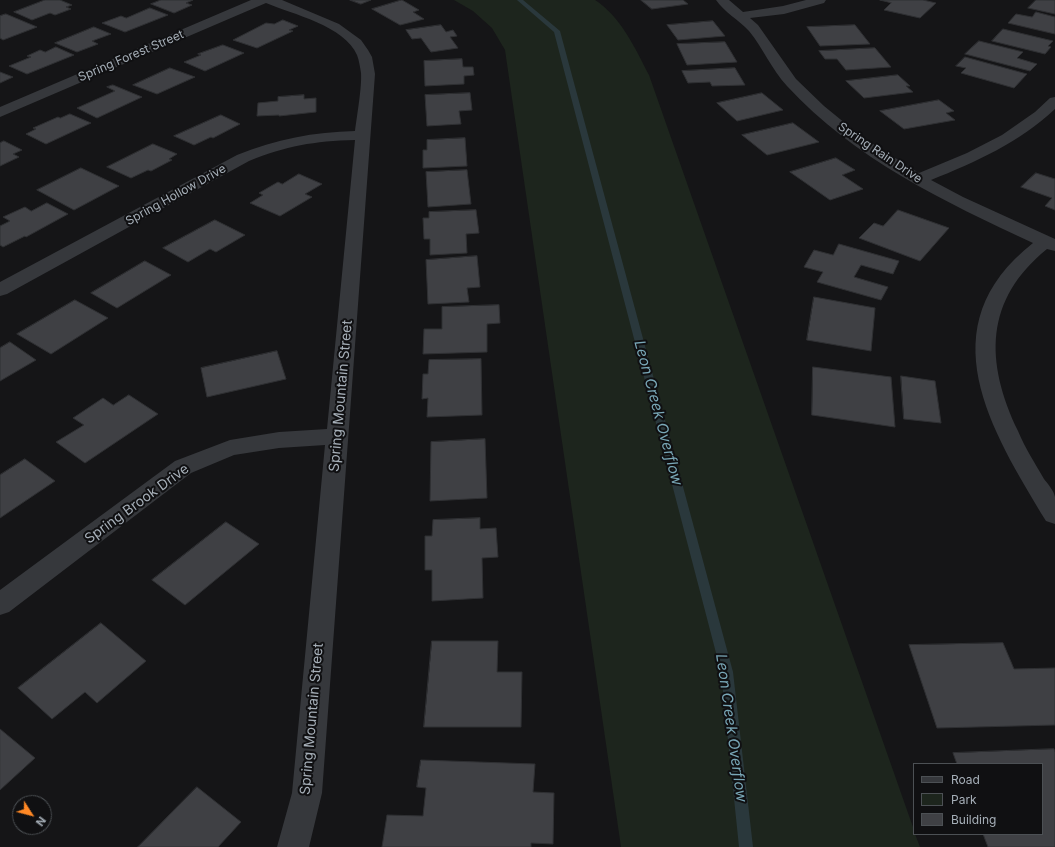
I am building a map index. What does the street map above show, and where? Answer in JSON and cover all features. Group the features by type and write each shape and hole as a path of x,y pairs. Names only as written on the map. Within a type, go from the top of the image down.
{"street":[{"name":"Spring Forest Street","path":"0,112 262,0"},
{"name":"Spring Mountain Street","path":"271,0 333,25 351,38 363,53 368,74 307,794 293,847"},
{"name":"Spring Rain Drive","path":"722,0 753,28 791,82 856,140 918,179 957,201 1050,244"},
{"path":"740,16 784,10 820,0"},
{"path":"918,179 971,158 1011,137 1043,114 1055,101"},
{"name":"Spring Hollow Drive","path":"0,290 243,158 273,146 293,141 363,135"},
{"path":"1050,244 1022,261 1007,278 996,297 988,319 985,343 986,368 992,397 1004,427 1020,460 1055,515"},
{"name":"Spring Brook Drive","path":"0,604 183,467 230,448 279,440 337,436"}],"green space":[{"path":"454,0 595,0 620,24 633,44 649,75 913,827 913,835 915,835 920,847 621,847 505,50 492,28 473,11"}],"building":[{"path":"45,0 60,0 72,5 66,7 71,9 55,15 50,13 32,20 14,12"},
{"path":"161,0 193,0 186,3 192,5 174,13 151,4"},
{"path":"350,0 371,0 361,4"},
{"path":"402,0 419,10 413,12 424,19 400,25 372,9"},
{"path":"641,0 683,0 688,4 652,9"},
{"path":"880,0 923,0 936,3 920,18 884,10 891,3"},
{"path":"1036,0 1055,0 1055,14 1028,8"},
{"path":"150,8 168,15 125,32 102,23 121,16 126,18"},
{"path":"1036,12 1055,17 1055,34 1008,23 1016,14 1032,17"},
{"path":"6,14 37,27 3,40 0,38 0,16"},
{"path":"283,20 298,26 289,30 293,31 257,48 233,40 266,23 274,24"},
{"path":"713,21 725,36 678,40 667,25"},
{"path":"441,25 446,32 453,30 457,36 450,37 458,48 431,52 421,38 412,39 406,30"},
{"path":"855,25 870,44 820,46 807,27"},
{"path":"94,27 111,34 92,41 98,44 77,52 55,43"},
{"path":"1003,29 1053,41 1048,46 1051,47 1045,54 992,41"},
{"path":"979,41 1023,52 1017,58 1037,64 1030,71 965,54"},
{"path":"725,42 737,62 687,65 677,44"},
{"path":"223,45 244,53 205,71 184,62 201,55 198,54"},
{"path":"56,47 74,55 27,74 9,66 31,57 27,56 40,50 45,52"},
{"path":"875,48 891,67 846,70 837,59 825,59 819,51"},
{"path":"965,57 1027,74 1014,88 961,73 966,68 956,66"},
{"path":"462,59 463,67 473,67 474,75 464,76 464,84 425,86 424,61"},
{"path":"170,68 195,77 157,94 133,85"},
{"path":"735,68 745,85 712,86 710,82 688,83 682,71"},
{"path":"0,72 13,77 0,83"},
{"path":"898,75 910,86 906,86 913,92 864,98 846,81"},
{"path":"113,85 142,97 97,118 77,108 115,91 107,87"},
{"path":"470,93 472,110 459,111 461,124 427,126 425,95"},
{"path":"762,93 783,110 737,121 717,103"},
{"path":"304,95 304,99 316,98 316,112 279,116 257,116 258,103 278,101 278,97"},
{"path":"939,100 954,111 946,113 955,120 904,129 880,111"},
{"path":"70,114 91,123 46,144 26,134 36,129 33,128 58,117 60,118"},
{"path":"221,115 240,124 213,138 211,137 194,145 174,136"},
{"path":"793,123 819,142 767,155 742,135"},
{"path":"465,138 467,166 423,168 423,150 427,150 427,140"},
{"path":"4,141 22,150 13,154 19,157 0,166 0,143"},
{"path":"153,144 177,154 169,159 172,160 151,171 148,170 131,178 107,167"},
{"path":"836,158 855,170 842,175 863,189 830,200 790,172"},
{"path":"81,168 119,186 74,210 37,190"},
{"path":"467,170 471,204 428,207 426,172"},
{"path":"1036,173 1055,179 1055,210 1045,206 1052,198 1021,187"},
{"path":"299,174 322,184 305,194 312,197 280,216 250,203 263,195 259,193 278,182 282,184"},
{"path":"47,203 68,214 26,237 25,236 3,247 0,245 0,226 10,221 3,217 25,207 31,211"},
{"path":"476,210 479,233 466,234 467,253 430,255 430,239 424,239 423,218 429,218 429,212"},
{"path":"898,210 949,228 920,261 859,238 874,223 883,226"},
{"path":"215,220 245,235 216,252 210,249 188,262 163,248"},
{"path":"839,244 899,261 893,274 861,265 854,277 888,287 881,300 817,282 823,272 804,267 814,250 833,255"},
{"path":"477,256 480,287 467,288 469,302 428,304 426,260"},
{"path":"145,261 171,275 117,308 91,293"},
{"path":"814,297 875,308 871,351 807,340"},
{"path":"75,300 108,318 51,354 17,334"},
{"path":"499,305 500,323 487,324 487,352 423,354 424,329 442,329 442,307"},
{"path":"10,342 36,360 0,381 0,348"},
{"path":"277,351 286,379 207,397 201,368"},
{"path":"481,359 482,415 427,417 428,398 422,399 423,374 428,374 429,360"},
{"path":"813,367 891,377 895,427 812,415"},
{"path":"901,376 935,381 941,423 904,419"},
{"path":"129,395 158,414 85,463 56,442 84,425 73,418 103,398 113,405"},
{"path":"485,439 487,498 430,501 431,442"},
{"path":"25,459 55,481 0,518 0,475"},
{"path":"480,518 480,529 496,528 498,557 482,558 483,598 432,601 432,570 425,570 425,536 432,536 433,520"},
{"path":"226,522 259,544 185,605 152,580"},
{"path":"101,623 146,661 97,703 85,692 52,719 18,688"},
{"path":"432,641 498,641 497,672 522,672 521,727 424,727"},
{"path":"1003,643 1014,669 1055,668 1055,725 937,728 909,645"},
{"path":"0,729 35,758 0,790"},
{"path":"1054,749 1055,847 988,847 983,835 1043,835 1043,763 957,763 953,753"},
{"path":"421,760 535,764 533,792 554,793 553,844 531,843 531,847 382,847 387,815 423,816 426,788 417,787"},
{"path":"197,787 241,822 218,847 138,847"}],"waterway":[{"name":"Leon Creek Overflow","path":"520,0 557,31 727,672 746,847"}]}
